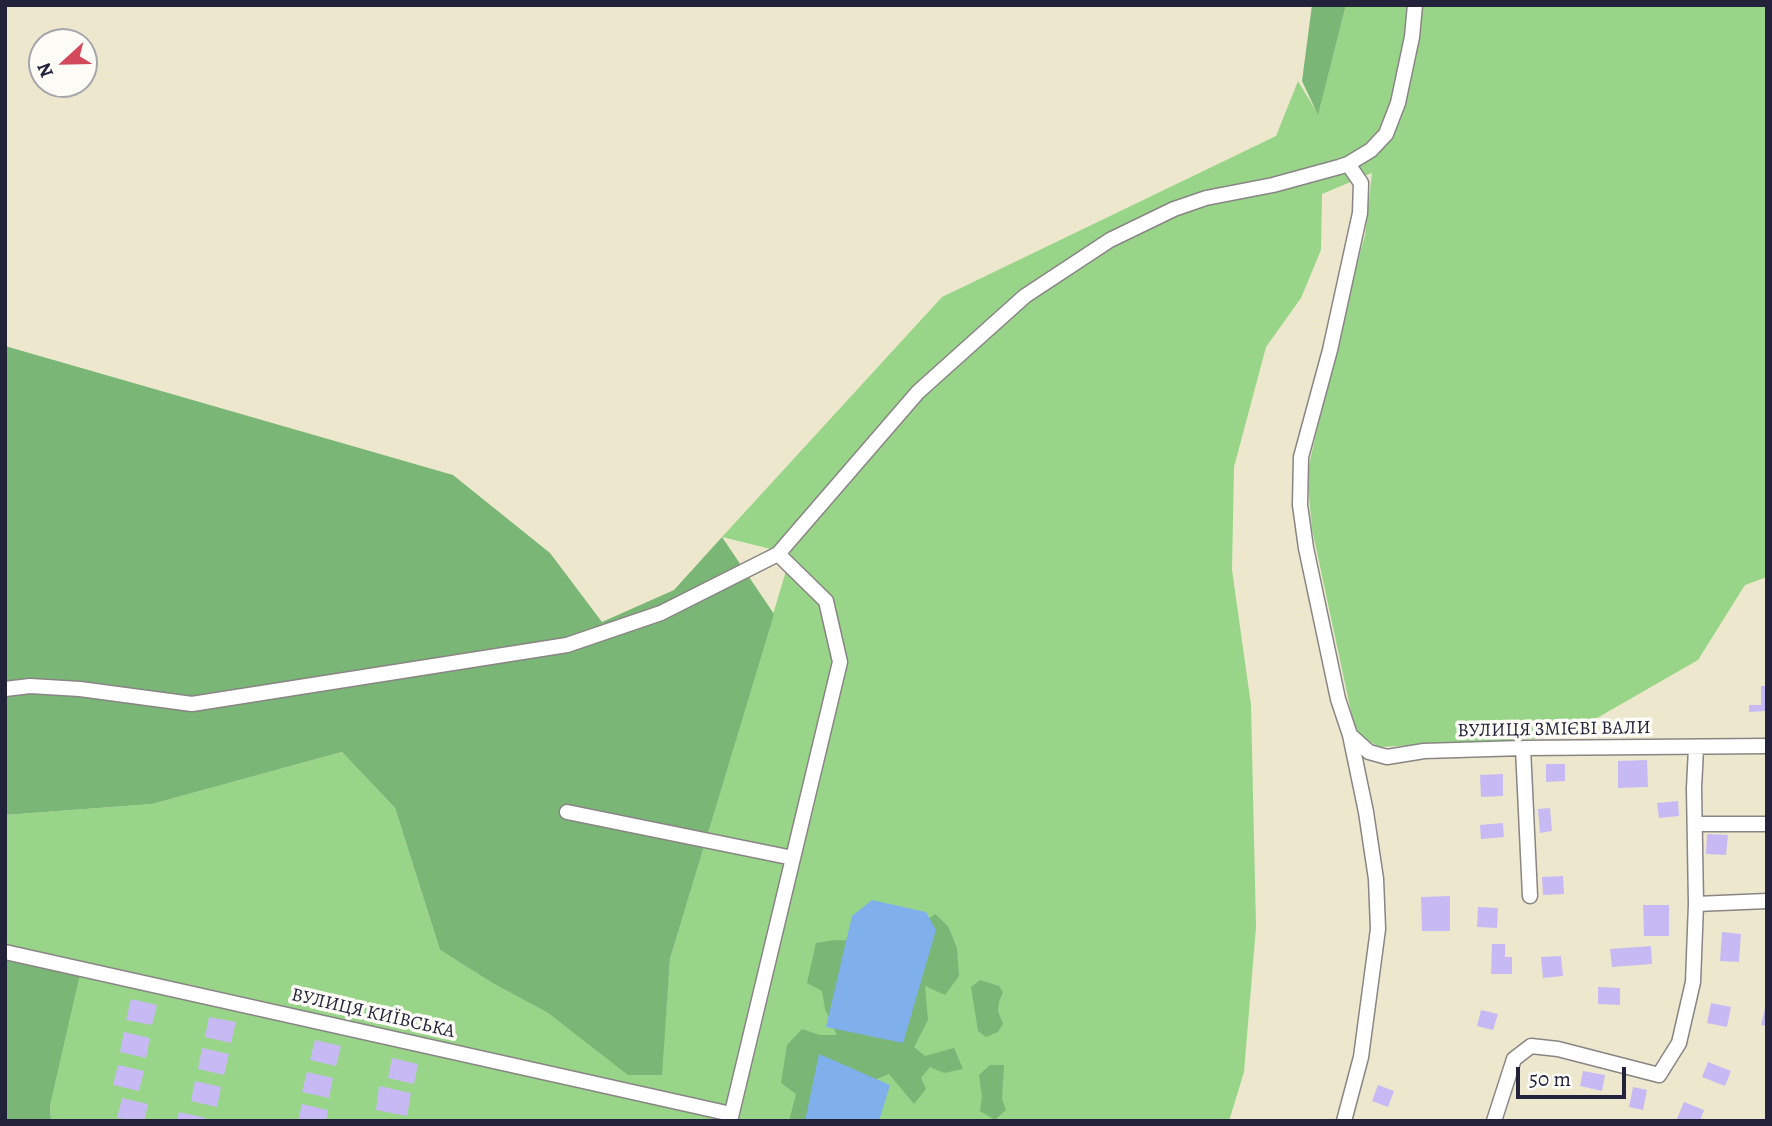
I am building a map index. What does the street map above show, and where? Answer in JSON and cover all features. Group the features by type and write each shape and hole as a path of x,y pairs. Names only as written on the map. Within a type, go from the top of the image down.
{"street":[{"path":"5,688 30,686 80,689 192,704 566,645 661,613 778,554 918,392 1024,296 1110,240 1174,209 1206,198 1273,185 1348,164 1371,150 1386,134 1398,103 1412,37 1415,5"},
{"path":"1344,1121 1361,1058 1378,929 1372,852 1350,734 1338,699 1306,548 1300,505 1301,457 1330,350 1360,213 1360,183 1348,164"},
{"path":"731,1117 840,662 826,601 778,554"},
{"name":"ВУЛИЦЯ ЗМІЄВІ ВАЛИ","path":"1350,734 1369,752 1387,757 1424,751 1523,748 1767,747"},
{"path":"1523,748 1530,896"},
{"path":"1494,1121 1514,1059 1531,1046 1558,1049 1659,1075 1679,1044 1693,982 1696,748"},
{"path":"567,813 793,858"},
{"path":"1695,824 1767,824"},
{"path":"1696,904 1767,901"},
{"name":"ВУЛИЦЯ КИЇВСЬКА","path":"5,952 731,1117"}],"green space":[{"path":"1312,5 1346,5 1318,115 1302,81"},
{"path":"1346,5 1767,5 1767,577 1745,585 1698,660 1564,737 1380,747 1356,735 1312,529 1307,474 1343,314 1365,235 1372,173 1322,194 1321,250 1301,298 1266,347 1234,467 1232,570 1251,705 1256,927 1244,1072 1229,1121 51,1121 50,1105 5,953 5,815 152,804 342,752 395,808 440,950 494,984 548,1013 628,1074 661,1075 670,959 791,554 722,537 942,297 1276,136 1298,81 1318,114"},
{"path":"5,346 453,475 550,553 602,622 674,590 722,537 774,614 670,959 662,1075 628,1075 548,1013 494,984 440,950 395,808 342,752 152,804 5,815"},
{"path":"935,914 948,926 957,948 959,976 945,995 925,986 928,1020 914,1047 925,1056 954,1048 963,1069 944,1073 930,1067 921,1078 926,1089 914,1104 889,1074 877,1079 869,1101 868,1121 789,1121 796,1094 781,1083 787,1045 802,1029 820,1035 837,1035 825,1009 822,991 807,983 816,943 835,940 859,941 911,931"},
{"path":"5,953 80,974 50,1105 51,1121 5,1121"},
{"path":"980,980 999,986 1003,992 998,1011 1003,1024 998,1032 986,1037 978,1031 971,987"},
{"path":"990,1065 1004,1065 1002,1099 1006,1110 995,1120 980,1111 982,1096 979,1075"}],"water":[{"path":"872,900 926,912 936,930 903,1043 826,1027 852,916"},
{"path":"819,1054 890,1085 879,1121 805,1121"}],"building":[{"path":"1761,686 1767,686 1767,711 1749,712 1749,705 1761,705"},
{"path":"1647,760 1648,787 1618,788 1618,761"},
{"path":"1546,764 1565,764 1565,781 1546,782"},
{"path":"1503,774 1503,796 1481,797 1480,775"},
{"path":"1678,801 1679,816 1659,818 1657,803"},
{"path":"1550,808 1552,831 1540,833 1538,809"},
{"path":"1503,823 1504,837 1481,839 1480,825"},
{"path":"1707,834 1728,835 1726,855 1706,854"},
{"path":"1563,876 1564,894 1543,895 1542,877"},
{"path":"1450,896 1450,931 1422,931 1421,897"},
{"path":"1643,905 1669,905 1669,936 1644,936"},
{"path":"1478,907 1498,908 1497,928 1477,927"},
{"path":"1722,932 1741,934 1739,962 1720,961"},
{"path":"1492,944 1505,944 1505,957 1512,957 1512,974 1491,974"},
{"path":"1651,946 1652,964 1612,967 1610,949"},
{"path":"1561,956 1563,976 1543,978 1541,957"},
{"path":"1598,987 1620,988 1620,1005 1598,1004"},
{"path":"131,999 157,1005 152,1025 126,1020"},
{"path":"1711,1003 1731,1007 1727,1027 1707,1023"},
{"path":"1767,1004 1767,1026 1761,1025"},
{"path":"1481,1010 1498,1014 1493,1030 1477,1026"},
{"path":"209,1017 236,1022 231,1043 205,1037"},
{"path":"124,1032 150,1038 146,1058 120,1052"},
{"path":"315,1040 341,1046 336,1066 310,1060"},
{"path":"202,1048 229,1054 224,1075 198,1069"},
{"path":"392,1058 418,1064 414,1084 388,1078"},
{"path":"1708,1062 1731,1071 1725,1086 1702,1077"},
{"path":"118,1065 144,1071 139,1091 113,1085"},
{"path":"1583,1071 1605,1075 1602,1091 1580,1086"},
{"path":"307,1072 333,1078 329,1098 302,1092"},
{"path":"195,1081 221,1087 217,1107 191,1101"},
{"path":"1378,1085 1394,1091 1388,1107 1372,1101"},
{"path":"379,1086 411,1093 407,1116 376,1110"},
{"path":"1633,1087 1647,1090 1643,1110 1629,1107"},
{"path":"122,1098 148,1104 144,1121 117,1118"},
{"path":"1684,1102 1704,1110 1700,1121 1676,1121"},
{"path":"302,1104 328,1110 326,1121 298,1121"},
{"path":"179,1112 206,1118 205,1121 177,1121"}]}
